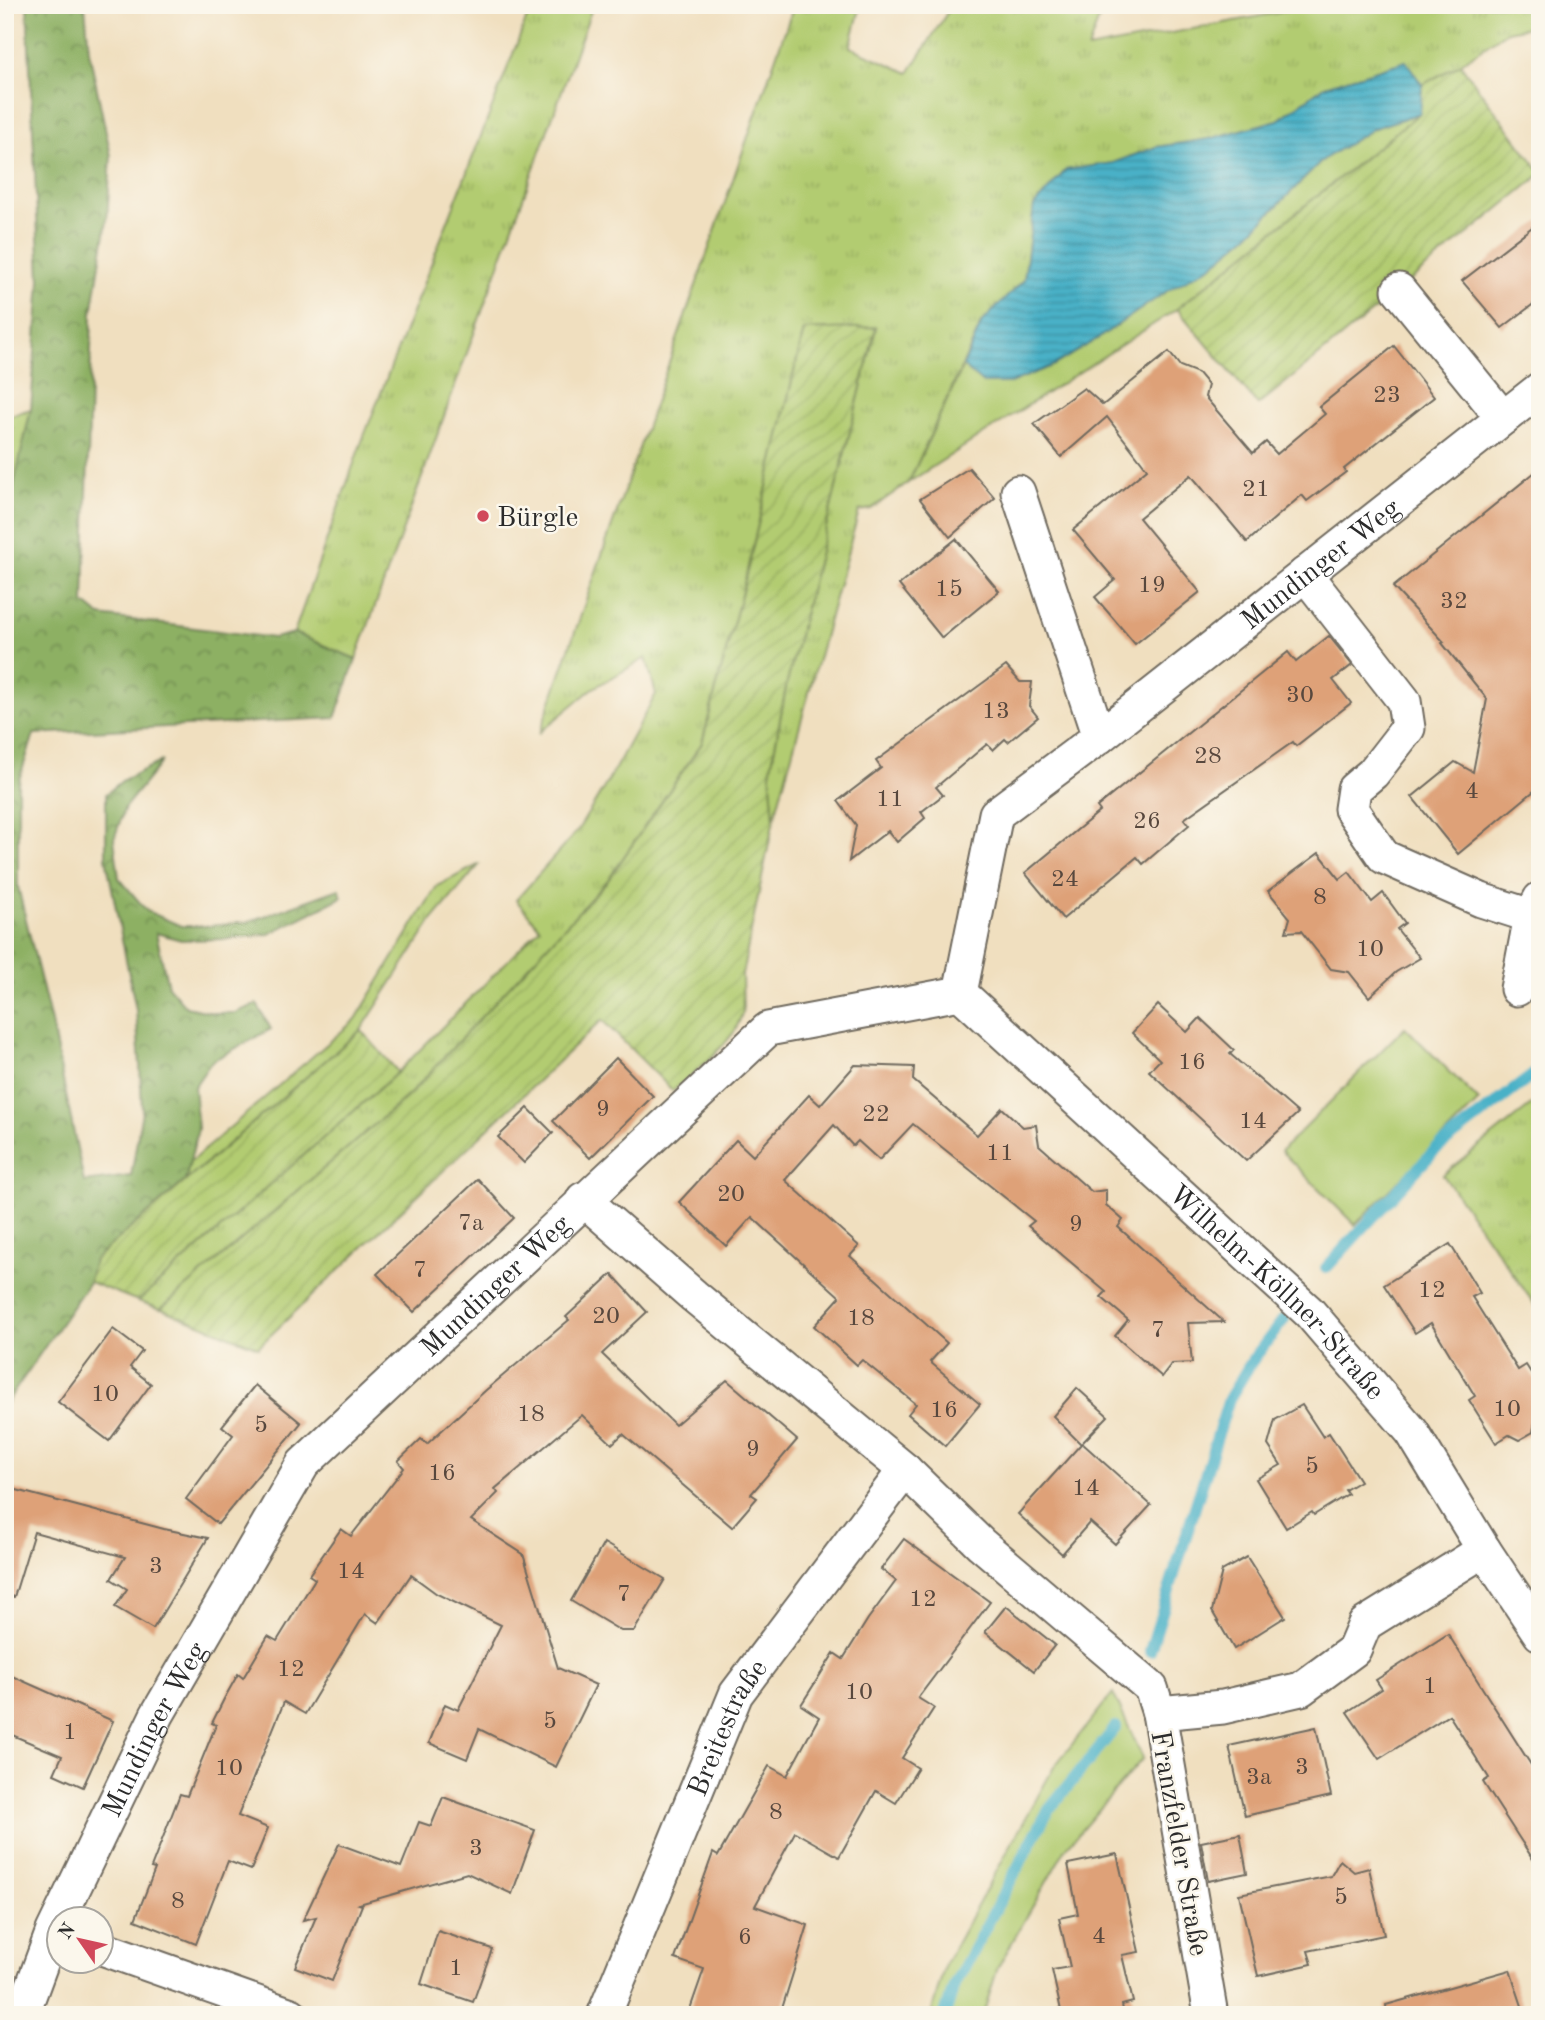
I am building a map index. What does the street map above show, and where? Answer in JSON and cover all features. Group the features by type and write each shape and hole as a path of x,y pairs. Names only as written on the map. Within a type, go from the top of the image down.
{"street":[{"path":"1399,290 1503,418"},
{"name":"Mundinger Weg","path":"69,1904 157,1715 303,1464 583,1199 768,1029 960,993 996,814 1099,737 1540,389"},
{"path":"1018,492 1099,737"},
{"path":"1305,574 1404,701 1408,728 1373,773 1354,789 1351,809 1384,857 1481,900 1536,908 1517,989"},
{"name":"Wilhelm-Köllner-Straße","path":"960,993 1309,1312 1412,1432 1484,1550 1540,1634"},
{"path":"583,1199 694,1296 905,1470 981,1544 1151,1688 1159,1713"},
{"name":"Breitestraße","path":"604,2015 736,1694 905,1470"},
{"name":"Franzfelder Straße","path":"1211,2015 1159,1713 1223,1707 1301,1689 1354,1650 1365,1624 1484,1550"},
{"path":"116,1953 291,2015"},
{"name":"Mundinger Weg","path":"22,2015 46,1956"}],"green space":[{"path":"27,5 85,5 89,51 111,156 107,221 92,313 84,603 100,616 274,638 294,633 356,659 335,718 34,734 18,783 18,887 51,1022 84,1182 131,1176 142,1111 136,1010 106,858 106,794 123,780 162,761 125,807 114,839 119,878 147,911 181,926 248,922 339,889 342,897 269,934 228,939 181,940 156,933 168,986 186,1007 214,1013 235,1013 257,1004 271,1029 212,1061 194,1087 198,1129 185,1181 94,1260 89,1282 5,1405 5,524 31,409 40,280"},
{"path":"532,5 593,5 356,659 294,633 359,449"},
{"path":"794,5 861,5 850,47 909,73 952,5 1104,5 1088,49 1319,5 1540,5 1540,25 1507,31 1460,64 1422,85 1406,62 1325,86 1278,120 1209,139 1156,147 1113,163 1066,170 1034,206 1024,280 982,322 909,482 871,509 859,511 774,819 770,773 786,687 876,328 804,330 745,580 702,743 608,880 410,1094 161,1309 138,1301 398,1072 540,928 516,900 578,830 656,694 646,658 592,689 540,732"},
{"path":"1460,64 1540,171 1540,175 1258,405 1177,309 1420,113 1422,85"},
{"path":"1420,113 1177,309 909,482 963,366 983,383 1010,383 1054,365 1167,291 1211,266 1248,235 1324,159 1374,128"},
{"path":"876,327 786,687 770,773 774,819 742,975 743,1012 735,1031 711,1058 673,1091 602,1020 258,1347 161,1309 410,1094 608,880 702,743 745,580 804,330"},
{"path":"31,409 5,532 5,417"},
{"path":"480,864 433,919 361,1030 185,1181 190,1162 356,1019 437,886"},
{"path":"1405,1027 1479,1101 1355,1225 1281,1151"},
{"path":"361,1030 398,1072 138,1301 89,1282 94,1260"},
{"path":"1540,1098 1540,1312 1443,1175"},
{"path":"1113,1693 1143,1758 1066,1848 998,1967 983,2015 931,2015 945,1964 1054,1767"}],"water":[{"path":"1406,61 1422,85 1420,113 1374,128 1324,159 1248,235 1211,266 1167,291 1054,365 1010,383 983,383 963,366 982,322 1024,280 1034,206 1066,170 1113,163 1156,147 1209,139 1278,120 1325,86"}],"building":[{"path":"1540,221 1540,299 1502,328 1462,281"},
{"path":"1394,346 1434,397 1344,469 1346,472 1307,501 1302,495 1247,542 1191,475 1139,518 1200,592 1135,644 1095,597 1115,580 1073,530 1147,469 1107,417 1061,457 1034,424 1084,388 1103,405 1169,352 1180,366 1198,373 1208,385 1205,397 1253,453 1266,442 1277,454 1325,414 1319,407"},
{"path":"969,468 995,498 950,537 920,499"},
{"path":"1540,468 1540,786 1458,854 1412,797 1455,762 1473,772 1487,699 1442,643 1444,642 1393,587"},
{"path":"956,539 999,591 942,638 899,585"},
{"path":"1329,636 1352,665 1333,680 1351,703 1296,746 1293,742 1184,819 1189,825 1143,864 1137,857 1063,919 1025,873 1100,811 1097,807 1288,652 1296,662"},
{"path":"1006,666 1020,682 1032,682 1029,706 1038,717 1008,742 1005,739 993,750 987,744 936,787 943,795 921,812 925,818 897,842 888,831 849,861 856,825 838,801 881,768 876,761"},
{"path":"1319,853 1340,879 1349,872 1372,902 1383,893 1405,923 1397,929 1420,958 1396,972 1369,997 1349,972 1331,969 1301,931 1286,932 1290,918 1268,891"},
{"path":"1158,1005 1187,1032 1200,1018 1234,1050 1230,1054 1298,1113 1246,1161 1149,1071 1160,1060 1132,1033"},
{"path":"616,1058 653,1096 590,1158 553,1121"},
{"path":"855,1065 914,1067 913,1080 977,1135 1002,1108 1023,1127 1036,1125 1039,1145 1092,1192 1106,1190 1106,1205 1123,1220 1118,1227 1224,1322 1188,1323 1192,1363 1172,1364 1162,1377 1115,1336 1128,1320 1101,1297 1106,1292 1028,1226 1034,1221 913,1124 879,1160 858,1141 853,1146 834,1125 785,1180 859,1246 850,1256 947,1343 930,1362 980,1404 945,1446 908,1414 916,1404 862,1360 857,1365 814,1326 840,1297 752,1217 726,1246 679,1202 736,1140 753,1156 809,1095 820,1105"},
{"path":"528,1108 553,1133 524,1163 498,1137"},
{"path":"478,1179 514,1218 414,1312 377,1274"},
{"path":"1450,1244 1480,1293 1472,1297 1518,1370 1526,1365 1540,1387 1540,1415 1536,1417 1533,1432 1519,1440 1509,1435 1496,1443 1469,1400 1475,1396 1431,1323 1415,1333 1384,1285"},
{"path":"612,1274 647,1312 602,1354 675,1425 727,1380 797,1440 751,1494 757,1498 732,1527 623,1434 612,1444 582,1415 495,1489 498,1493 471,1520 523,1554 558,1668 596,1685 556,1767 479,1729 467,1759 429,1743 445,1704 458,1710 501,1625 437,1594 411,1575 378,1623 365,1614 305,1714 284,1702 238,1816 268,1828 251,1870 228,1861 196,1944 135,1920 155,1869 151,1868 180,1794 187,1796 216,1725 212,1723 224,1699 238,1674 243,1678 268,1636 277,1641 315,1579 309,1575 341,1529 351,1536 404,1468 398,1461 421,1439 427,1444 569,1320 566,1317"},
{"path":"113,1329 142,1351 130,1367 151,1384 109,1441 58,1402"},
{"path":"255,1385 301,1423 218,1524 186,1499 233,1435 222,1426"},
{"path":"1077,1388 1108,1416 1082,1443 1151,1505 1115,1544 1090,1522 1062,1554 1018,1514 1081,1444 1053,1416"},
{"path":"1302,1405 1323,1437 1329,1433 1360,1481 1345,1490 1348,1494 1286,1528 1256,1479 1281,1465 1268,1445 1275,1420"},
{"path":"5,1487 208,1538 153,1629 115,1607 127,1589 111,1579 125,1557 34,1532 14,1597 5,1596"},
{"path":"904,1539 990,1602 918,1698 934,1708 902,1758 918,1768 896,1803 876,1791 839,1857 795,1832 755,1906 808,1925 780,2015 688,2015 704,1969 675,1959 713,1853 718,1856 769,1766 787,1776 819,1717 801,1705 834,1653 843,1659 896,1581 881,1569"},
{"path":"604,1543 665,1579 634,1631 621,1631 571,1601"},
{"path":"1247,1557 1285,1617 1234,1649 1212,1611 1222,1571"},
{"path":"1006,1606 1055,1645 1034,1671 985,1632"},
{"path":"1448,1634 1540,1779 1540,1870 1483,1782 1489,1778 1449,1715 1379,1759 1347,1712 1382,1689 1376,1680"},
{"path":"5,1673 113,1721 83,1787 54,1774 62,1756 5,1732"},
{"path":"1316,1727 1331,1796 1245,1816 1229,1746"},
{"path":"443,1797 535,1830 512,1894 467,1873 359,1904 362,1905 332,1981 295,1967 316,1917 303,1920 339,1844 401,1867 419,1822 431,1826"},
{"path":"1240,1834 1247,1873 1208,1881 1201,1842"},
{"path":"1117,1854 1139,1952 1122,1955 1133,2002 1122,2005 1124,2015 1062,2015 1052,1970 1070,1967 1059,1918 1078,1914 1068,1864"},
{"path":"1340,1860 1354,1872 1369,1868 1384,1935 1308,1951 1312,1964 1258,1976 1239,1894 1331,1876"},
{"path":"438,1931 492,1949 473,2002 421,1984"},
{"path":"1510,1970 1525,2015 1387,2015 1386,2005"}],"waterway":[{"path":"1326,1268 1435,1150 1537,1072"},
{"path":"1150,1651 1229,1399 1252,1361 1284,1319"},
{"path":"945,2015 954,1986 1048,1811 1116,1727"}],"place":[{"name":"Bürgle","path":"483,516"}]}
